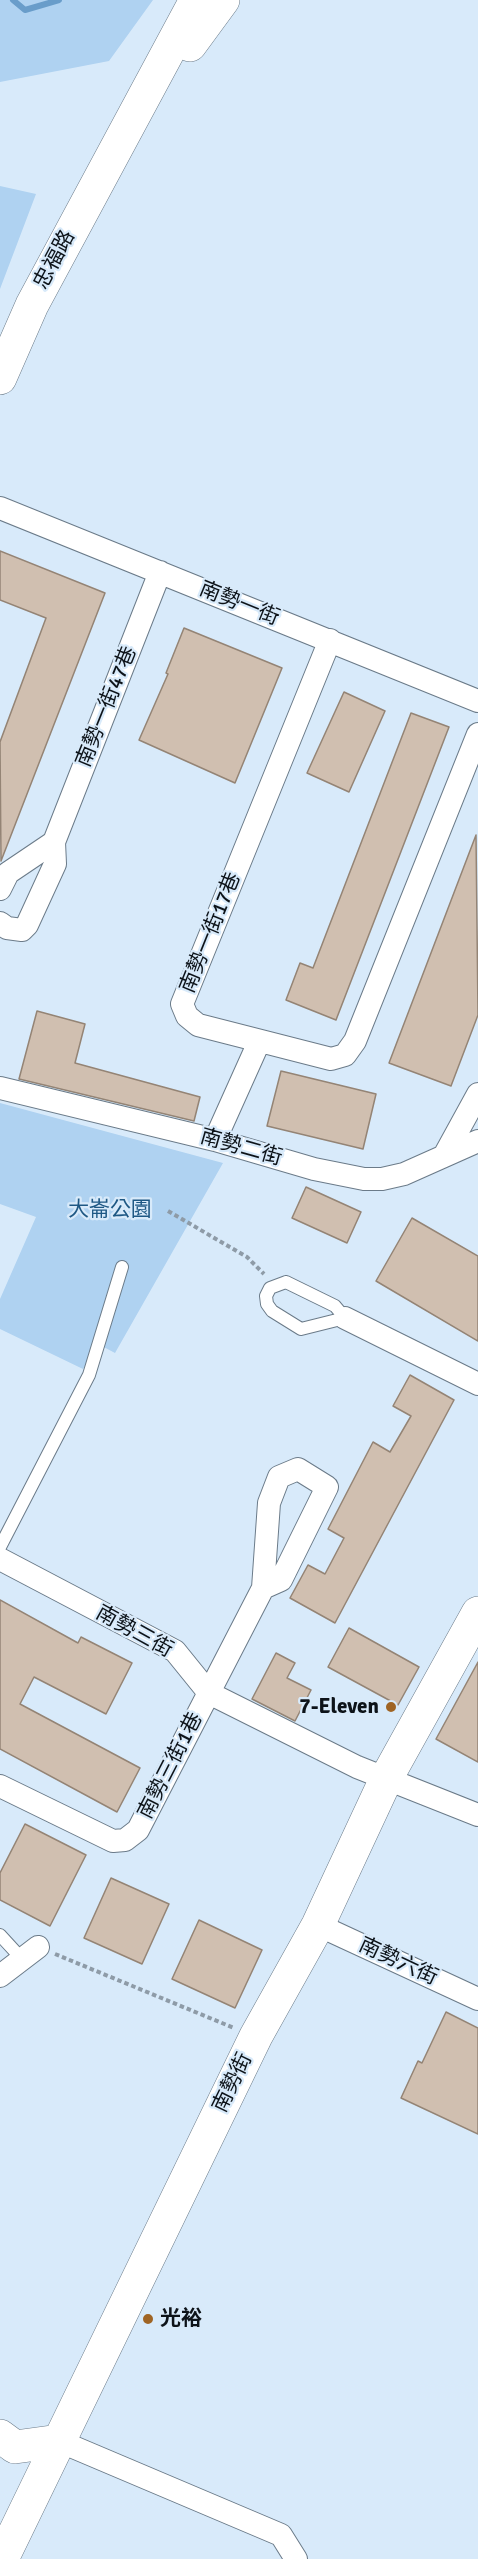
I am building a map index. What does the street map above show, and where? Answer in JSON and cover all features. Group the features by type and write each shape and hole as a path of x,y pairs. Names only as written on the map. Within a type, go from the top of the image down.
{"main road":[{"name":"忠福路","path":"0,378 32,305 116,145 165,68 196,0"},
{"name":"忠福路","path":"165,68 224,0"},
{"name":"南勢街","path":"2,2559 256,2036 318,1925 387,1777 478,1613"},
{"path":"0,2436 15,2447 59,2441"}],"street":[{"name":"南勢一街","path":"0,508 478,700"},
{"name":"南勢一街47巷","path":"0,923 7,928 22,930 27,925 55,864 54,842 160,572"},
{"name":"南勢一街17巷","path":"330,640 182,1004 187,1016 198,1025 331,1059 345,1055 355,1041 478,734"},
{"path":"0,889 8,873 54,842"},
{"path":"216,1140 259,1042"},
{"name":"南勢二街","path":"0,1088 216,1140 314,1169 363,1179 382,1179 404,1174 478,1141"},
{"path":"444,1156 478,1094"},
{"path":"345,1318 478,1384"},
{"path":"298,1469 327,1487 281,1580 263,1588 269,1503 279,1478 298,1469"},
{"name":"南勢三街","path":"0,1559 175,1651 209,1693 357,1767 478,1815"},
{"name":"南勢三街1巷","path":"0,1786 101,1837 113,1841 125,1840 138,1830 263,1588"},
{"name":"南勢六街","path":"318,1925 478,1999"},
{"path":"0,1976 30,1953"},
{"path":"59,2441 280,2535 296,2559"}],"lane":[{"path":"0,1546 89,1375 122,1267"},
{"path":"286,1282 335,1305 345,1318 301,1329 272,1311 267,1304 266,1296 270,1288 286,1282"},
{"path":"0,1935 30,1953"}],"path":[{"path":"168,1211 247,1257 276,1284"},
{"path":"30,1953 256,2036"}],"green space":[{"path":"0,0 153,0 109,61 0,82"},
{"path":"0,186 36,194 0,289"},
{"name":"大崙公園","path":"0,1103 223,1163 115,1353 98,1344 83,1369 0,1329 0,1299 36,1217 0,1204"}],"building":[{"path":"0,551 105,593 1,861 0,742 46,618 0,600"},
{"path":"184,628 282,668 235,783 139,740 168,674 166,673"},
{"path":"344,692 385,711 349,792 307,773"},
{"path":"411,713 449,727 336,1020 286,1000 300,963 313,968"},
{"path":"476,835 478,1015 451,1086 389,1063"},
{"path":"37,1011 85,1024 75,1063 200,1097 194,1121 19,1079"},
{"path":"281,1071 376,1094 363,1149 267,1126"},
{"path":"306,1187 361,1212 347,1243 292,1218"},
{"path":"412,1218 478,1256 478,1341 376,1281"},
{"path":"410,1375 454,1400 335,1623 290,1598 308,1565 325,1574 344,1538 328,1529 373,1442 390,1452 411,1416 393,1406"},
{"path":"0,1600 78,1643 81,1637 132,1663 106,1714 34,1677 20,1704 140,1768 117,1812 0,1749"},
{"path":"349,1628 419,1667 398,1705 328,1667"},
{"path":"276,1653 295,1663 287,1678 311,1690 295,1721 252,1699"},
{"path":"478,1662 478,1762 436,1739"},
{"path":"25,1824 86,1855 50,1926 0,1900 0,1873"},
{"path":"111,1878 169,1904 142,1964 84,1938"},
{"path":"199,1920 262,1950 235,2008 172,1979"},
{"path":"446,2012 478,2028 478,2134 401,2098 418,2061 422,2063"}],"waterway":[{"path":"13,0 25,10 59,0"}],"place":[{"name":"7-Eleven","path":"391,1707"},
{"name":"光裕","path":"148,2319"}]}
